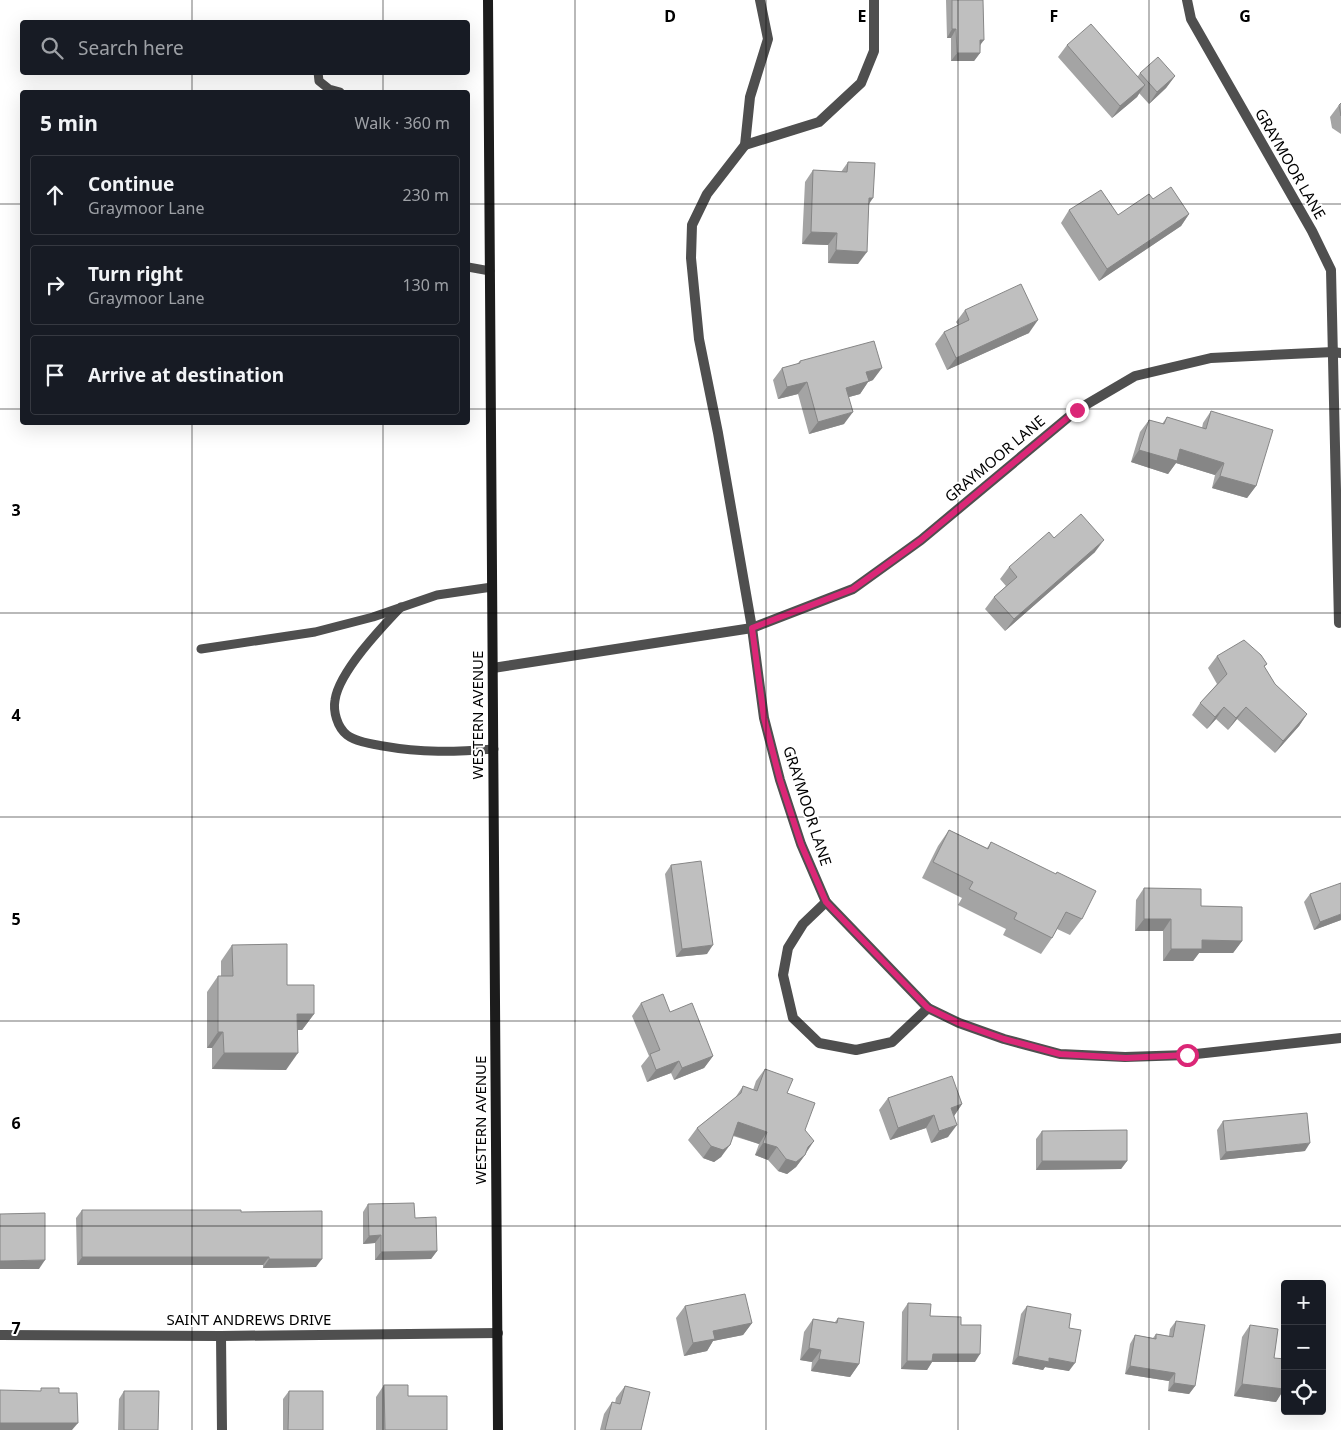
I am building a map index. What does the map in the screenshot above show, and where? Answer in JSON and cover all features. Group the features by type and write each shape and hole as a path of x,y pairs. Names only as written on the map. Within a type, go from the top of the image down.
{"main road":[{"name":"WESTERN AVENUE","path":"488,0 498,1430"}],"street":[{"path":"760,0 768,39 750,98 745,145 819,122 861,83 874,51 874,0"},
{"name":"GRAYMOOR LANE","path":"1187,0 1191,19 1312,230 1331,270 1337,353 1339,622"},
{"name":"GRAYMOOR LANE","path":"745,145 707,194 692,225 691,258 699,339 718,433 752,628 764,718 780,780 801,844 826,902 928,1008 959,1023 986,1033 1060,1054 1126,1058 1187,1055 1341,1038"},
{"name":"GRAYMOOR LANE","path":"493,668 752,628 853,589 921,540 1077,410 1135,376 1211,358 1337,353"},
{"path":"826,902 803,924 788,948 783,975 793,1018 819,1043 856,1050 892,1042 928,1008"},
{"name":"SAINT ANDREWS DRIVE","path":"0,1335 221,1336 498,1333"},
{"path":"221,1336 222,1430"}],"lane":[{"path":"318,75 318,81 334,90"},
{"path":"470,268 490,272"},
{"path":"202,649 315,632 373,617 437,595 492,587"},
{"path":"401,607 373,637 338,688 334,701 338,723 347,735 374,745 409,750 451,752 494,749"}],"building":[{"path":"952,0 983,0 984,40 980,40 980,53 957,53 956,29 952,29"},
{"path":"1091,24 1145,85 1120,106 1067,45"},
{"path":"1158,57 1175,76 1157,92 1140,73"},
{"path":"848,162 875,163 873,198 869,198 867,252 836,250 837,233 811,232 813,170 847,172"},
{"path":"1171,187 1189,214 1107,269 1069,210 1101,190 1118,215 1149,194 1153,199"},
{"path":"1021,284 1038,320 956,358 944,332 969,320 965,310"},
{"path":"874,341 882,368 866,372 869,381 846,388 853,412 818,422 807,382 787,387 782,368 800,363 800,361"},
{"path":"1211,411 1273,430 1256,486 1220,476 1224,463 1180,449 1177,461 1139,450 1149,420 1164,424 1167,417 1206,429"},
{"path":"1081,514 1104,540 1014,619 994,597 1017,577 1009,567 1049,532 1054,538"},
{"path":"1244,640 1261,655 1267,664 1264,666 1275,684 1307,714 1283,741 1246,707 1236,718 1224,707 1215,717 1200,703 1227,674 1217,656"},
{"path":"949,830 988,849 991,842 1056,874 1057,872 1096,891 1082,919 1066,912 1052,938 1014,919 1017,913 969,889 973,882 933,862"},
{"path":"701,861 713,945 682,949 671,865"},
{"path":"1341,883 1341,914 1320,922 1310,894"},
{"path":"1144,888 1201,889 1201,906 1242,907 1242,941 1202,940 1202,949 1171,949 1171,919 1144,919"},
{"path":"287,944 287,985 314,985 314,1014 297,1014 298,1053 224,1053 223,1032 218,1032 218,976 233,976 232,945"},
{"path":"663,994 670,1012 692,1003 713,1056 682,1068 679,1061 656,1070 650,1054 660,1050 641,1003"},
{"path":"765,1069 793,1079 787,1093 815,1103 805,1130 814,1141 808,1147 805,1155 796,1162 786,1159 777,1147 763,1143 767,1132 738,1122 730,1145 723,1150 711,1146 697,1128 741,1093 743,1086 757,1091"},
{"path":"952,1076 962,1104 951,1108 957,1125 939,1131 934,1115 898,1128 888,1098"},
{"path":"1307,1113 1310,1143 1226,1152 1223,1121"},
{"path":"1127,1130 1127,1161 1042,1161 1042,1131"},
{"path":"414,1203 415,1218 436,1217 437,1251 381,1252 381,1235 369,1236 368,1204"},
{"path":"82,1210 322,1211 322,1259 269,1259 269,1257 82,1257"},
{"path":"45,1213 45,1260 0,1261 0,1214"},
{"path":"745,1294 752,1323 713,1331 715,1339 693,1343 685,1306"},
{"path":"908,1303 931,1304 930,1316 961,1317 961,1325 981,1325 980,1354 933,1354 932,1361 907,1361"},
{"path":"1027,1306 1071,1314 1069,1328 1081,1330 1075,1363 1049,1358 1049,1362 1018,1356"},
{"path":"838,1318 864,1322 859,1364 819,1359 821,1350 809,1348 813,1319 837,1323"},
{"path":"1176,1321 1205,1325 1195,1386 1174,1383 1175,1373 1130,1366 1135,1335 1156,1339 1156,1334 1173,1337"},
{"path":"1250,1325 1278,1329 1274,1358 1281,1359 1281,1389 1242,1384"},
{"path":"384,1385 408,1385 408,1396 447,1396 447,1430 385,1430"},
{"path":"625,1386 650,1392 641,1430 605,1430 612,1402 620,1404"},
{"path":"41,1388 59,1388 59,1393 77,1393 78,1423 0,1423 0,1390 41,1391"},
{"path":"124,1391 159,1391 158,1430 124,1430"},
{"path":"289,1391 323,1391 323,1430 288,1430"}],"route":[{"path":"1077,410 921,540 853,589 752,628 764,718 780,780 801,844 826,902 928,1008 959,1023 1004,1039 1060,1054 1126,1058 1187,1055"}]}
